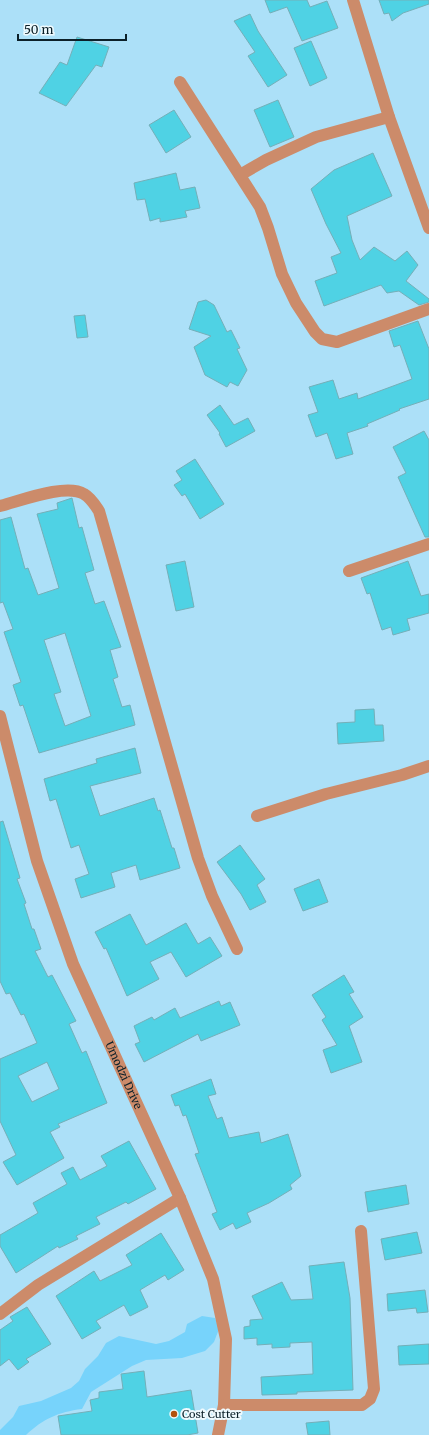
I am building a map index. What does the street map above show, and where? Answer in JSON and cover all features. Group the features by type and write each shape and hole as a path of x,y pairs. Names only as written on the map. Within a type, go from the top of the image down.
{"street":[{"path":"353,0 389,117 429,228"},
{"path":"180,82 260,207 282,274 296,303 315,332 322,339 337,342 429,309"},
{"path":"240,175 266,160 316,137 389,117"},
{"path":"0,506 65,490 84,494 92,500 99,511 198,858 212,896 237,949"},
{"path":"349,571 429,544"},
{"name":"Umodzi Drive","path":"0,716 37,861 67,950 180,1198 213,1279 226,1340 224,1405 218,1435"},
{"path":"257,816 326,794 402,775 429,766"},
{"path":"0,1314 38,1285 180,1198"},
{"path":"224,1405 362,1405 370,1399 374,1389 361,1231"}],"shaded area":[{"path":"202,1316 215,1318 219,1329 214,1342 205,1351 182,1358 146,1360 132,1366 91,1392 82,1409 51,1417 26,1435 0,1435 0,1430 13,1417 19,1406 41,1401 71,1388 79,1381 85,1369 98,1356 106,1343 119,1336 156,1344 169,1341 185,1332 187,1324"}],"building":[{"path":"265,0 307,0 310,7 327,1 338,28 302,41 287,7 270,13"},
{"path":"379,0 429,0 429,4 403,13 392,21 389,13 384,14"},
{"path":"250,14 258,31 287,75 268,87 248,56 255,52 234,21"},
{"path":"77,37 109,47 102,67 96,65 66,106 39,93 60,62 67,65"},
{"path":"311,41 327,78 310,86 294,48"},
{"path":"278,100 294,137 270,147 254,110"},
{"path":"174,110 191,137 166,153 149,125"},
{"path":"373,153 392,196 347,216 352,240 360,260 374,247 395,261 407,251 418,265 406,281 429,299 429,302 419,305 399,291 387,293 381,285 324,306 315,281 337,273 331,257 341,253 326,224 311,189 334,170"},
{"path":"176,173 180,190 195,187 200,208 185,211 187,217 160,222 160,218 150,221 145,199 137,200 134,183"},
{"path":"206,300 214,305 227,332 231,330 240,348 237,349 247,370 238,386 230,382 227,387 205,375 194,347 211,336 189,329 198,302"},
{"path":"85,315 88,337 77,338 74,316"},
{"path":"418,321 429,349 429,399 399,409 400,410 367,424 368,426 347,433 353,454 336,459 327,433 316,437 308,415 318,412 309,387 333,380 339,399 357,393 358,399 412,379 400,345 394,347 389,331"},
{"path":"220,405 234,425 248,418 255,431 226,447 219,434 220,433 207,415"},
{"path":"424,431 429,440 429,537 425,537 398,477 406,473 393,447"},
{"path":"195,459 224,504 200,519 185,494 182,496 174,485 182,480 176,471"},
{"path":"72,498 79,528 82,527 94,570 85,573 95,604 104,601 121,647 110,650 118,677 113,679 122,707 130,705 135,725 39,753 23,705 20,706 13,685 21,682 4,632 13,629 3,602 0,603 0,520 11,517 25,569 28,568 38,595 59,588 37,514 58,509 57,503","holes":["65,633 91,716 65,726 54,694 61,692 44,640"]},
{"path":"185,561 194,607 176,611 166,565"},
{"path":"408,561 421,596 429,594 429,613 407,619 410,630 393,635 391,627 382,630 370,593 367,594 361,578"},
{"path":"374,709 375,725 383,725 384,741 338,744 337,723 355,722 355,710"},
{"path":"135,748 141,773 90,786 100,816 154,798 158,811 160,810 180,868 140,880 136,865 111,873 115,887 81,898 75,879 89,874 79,845 71,848 56,799 50,801 44,779 97,763 96,759"},
{"path":"3,821 20,878 17,879 26,903 24,904 32,929 34,929 41,949 35,951 48,977 52,975 76,1021 69,1024 82,1053 86,1051 107,1103 58,1124 60,1127 50,1132 64,1158 17,1185 3,1162 16,1155 0,1121 0,1059 37,1043 24,1014 21,1015 10,993 6,994 0,981 0,822","holes":["47,1062 59,1089 32,1102 18,1076"]},
{"path":"240,845 265,879 257,885 266,902 250,910 241,894 217,862"},
{"path":"319,879 328,902 303,911 294,889"},
{"path":"130,914 146,945 186,923 198,944 210,937 222,956 186,977 171,952 150,962 159,979 127,996 106,948 104,949 95,932"},
{"path":"344,975 354,992 349,994 363,1017 349,1026 362,1062 331,1073 323,1050 337,1045 322,1020 326,1017 312,995"},
{"path":"219,1001 221,1006 230,1002 240,1025 201,1041 198,1034 144,1062 135,1044 140,1042 134,1026 152,1017 154,1020 175,1008 180,1018"},
{"path":"211,1079 216,1094 208,1096 217,1119 222,1117 229,1138 259,1132 261,1143 288,1134 301,1176 290,1185 292,1189 269,1203 247,1213 251,1222 236,1229 233,1223 220,1230 212,1214 217,1212 195,1154 199,1153 186,1115 183,1116 179,1105 175,1106 171,1095"},
{"path":"129,1141 156,1189 128,1204 126,1202 96,1217 100,1224 76,1236 78,1239 59,1248 58,1246 16,1273 0,1246 0,1235 38,1213 33,1203 67,1184 61,1173 73,1167 80,1180 107,1166 101,1156"},
{"path":"406,1185 409,1204 368,1212 365,1192"},
{"path":"417,1232 422,1253 385,1260 381,1239"},
{"path":"161,1233 184,1270 168,1280 165,1275 140,1290 148,1307 130,1316 124,1305 96,1321 101,1328 82,1339 56,1296 94,1271 100,1281 132,1265 126,1255"},
{"path":"344,1262 350,1298 353,1390 262,1395 261,1377 313,1374 312,1342 290,1343 290,1347 272,1348 272,1344 257,1345 257,1338 244,1339 244,1327 250,1326 250,1320 263,1319 252,1296 282,1282 291,1300 313,1299 309,1266"},
{"path":"425,1290 428,1312 417,1313 416,1308 388,1311 387,1294"},
{"path":"27,1307 51,1344 26,1359 29,1362 18,1370 9,1359 0,1366 0,1330 13,1321 10,1317"},
{"path":"429,1344 429,1364 399,1365 398,1346"},
{"path":"144,1371 147,1397 191,1390 198,1433 187,1435 61,1435 58,1416 92,1411 90,1400 99,1398 99,1392 123,1389 121,1374"},
{"path":"329,1421 330,1435 308,1435 306,1423"}],"place":[{"name":"Cost Cutter","path":"174,1414"}]}
